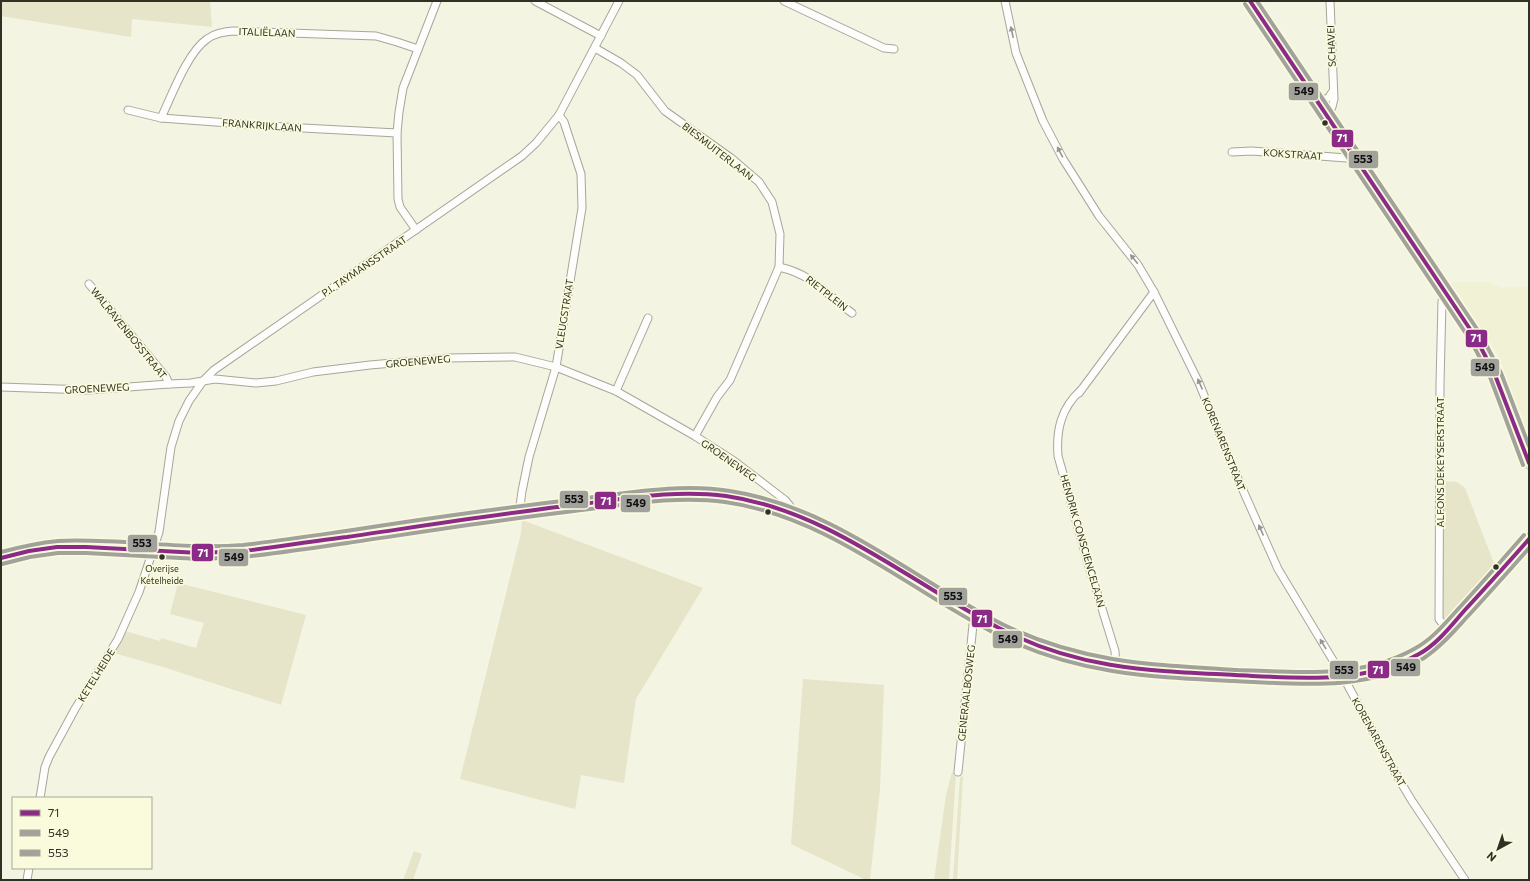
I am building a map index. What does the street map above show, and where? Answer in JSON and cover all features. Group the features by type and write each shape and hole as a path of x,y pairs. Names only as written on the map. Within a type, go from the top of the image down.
{"main road":[{"path":"1250,1 1476,338 1489,362 1529,463"}],"street":[{"path":"416,230 400,207 398,199 398,112 403,88 436,1"},
{"path":"535,1 601,36"},
{"name":"P.I. TAYMANSSTRAAT","path":"153,550 159,532 173,441 179,421 189,401 203,381 220,366 522,156 536,143 559,114 619,1"},
{"path":"784,1 884,48 894,50"},
{"name":"KORENARENSTRAAT","path":"1005,1 1016,54 1047,127 1099,216 1138,265 1154,292 1199,382 1238,479 1278,569 1343,677 1400,782 1465,880"},
{"name":"SCHAVEI","path":"1327,116 1334,99 1330,1"},
{"name":"ITALIËLAAN","path":"162,118 189,60 197,48 207,39 220,33 233,31 376,36 418,49"},
{"name":"BIESMUITERLAAN","path":"595,48 621,63 637,75 665,111 731,158 759,182 772,202 780,234 779,267 730,380 717,397 695,436"},
{"path":"1319,104 1329,97 1333,91"},
{"name":"FRANKRIJKLAAN","path":"128,110 162,118 284,127 397,133"},
{"name":"VLEUGSTRAAT","path":"521,513 520,506 522,491 529,457 556,367 582,208 581,174 564,122 559,114"},
{"name":"KOKSTRAAT","path":"1232,152 1251,151 1347,158 1354,155"},
{"name":"RIETPLEIN","path":"779,267 801,273 810,278 821,286 832,299 852,313"},
{"name":"WALRAVENBOSSTRAAT","path":"88,284 166,377 169,384"},
{"name":"HENDRIK CONSCIENCELAAN","path":"1116,667 1115,651 1088,563 1058,456 1057,438 1059,425 1063,416 1154,292"},
{"name":"ALFONS DEKEYSERSTRAAT","path":"1447,294 1442,301 1439,619 1447,630"},
{"path":"616,391 648,318"},
{"name":"GROENEWEG","path":"1,387 88,390 169,384 191,384 214,379 256,383 276,381 313,372 449,358 515,358 556,367 616,391 695,436 734,462 785,500 790,506 792,513"},
{"path":"1,558 27,550 65,546 205,553 242,551 574,505 675,494 713,494 756,502 792,513 829,529 974,615 1040,647 1080,659 1116,667 1169,673 1312,678 1343,677 1363,674 1406,660 1427,648 1447,630 1529,539"},
{"name":"KETELHEIDE","path":"40,797 44,772 49,756 75,709 118,639 139,592 153,550"},
{"name":"GENERAALBOSWEG","path":"958,772 974,615"},
{"path":"27,880 29,869"}],"shaded area":[{"path":"1,1 210,1 212,27 132,19 131,37 1,16"},
{"path":"1451,282 1492,282 1492,285 1499,286 1499,288 1529,286 1529,434 1497,353"},
{"path":"1442,481 1457,482 1465,488 1497,568 1447,622 1442,618"},
{"path":"522,520 703,588 636,699 624,783 581,775 575,809 460,779 521,533"},
{"path":"178,583 306,615 281,705 163,667 114,653 125,631 160,641 161,638 196,648 204,623 170,614"},
{"path":"803,679 884,685 880,789 870,880 866,880 791,844"},
{"path":"952,772 956,774 949,880 934,880 946,795"},
{"path":"963,776 957,880 953,880 960,777"},
{"path":"414,851 422,854 413,880 403,880"}],"transit line":[{"name":"71","path":"1250,1 1476,338 1495,375 1529,463"},
{"name":"553","path":"1257,1 1481,335 1501,373 1529,446"},
{"name":"549","path":"1245,4 1471,341 1490,377 1523,465"},
{"name":"553","path":"1,552 29,545 58,541 104,541 197,546 243,545 521,506 636,492 673,488 711,489 730,491 768,499 804,512 871,546 969,606 1002,624 1031,637 1060,647 1118,660 1147,664 1283,672 1328,672 1372,665 1394,659 1421,645 1444,624 1524,535"},
{"name":"71","path":"1,558 29,551 57,547 86,547 200,553 243,551 517,512 669,494 707,494 726,496 764,504 799,516 834,532 867,550 966,610 999,628 1028,642 1057,652 1085,660 1143,669 1203,674 1306,678 1353,675 1375,671 1398,664 1426,650 1443,635 1529,539"},
{"name":"549","path":"2,564 30,557 58,553 199,559 244,557 517,518 668,500 706,500 725,502 763,510 799,523 866,557 964,617 998,635 1027,648 1056,658 1085,666 1142,675 1172,678 1307,684 1355,681 1379,676 1402,669 1424,658 1436,649 1453,632 1529,548"}],"place":[{"name":"Overijse Ketelheide","path":"162,557"}]}
